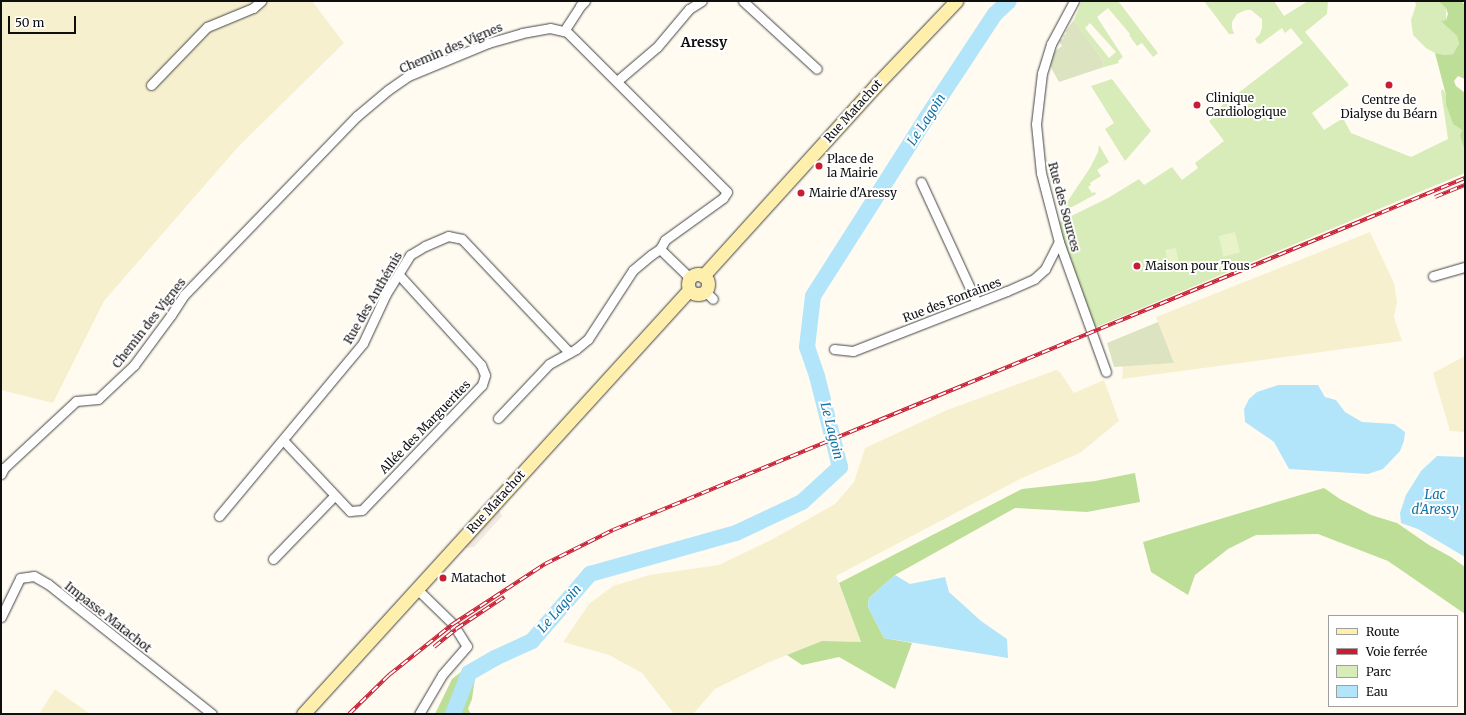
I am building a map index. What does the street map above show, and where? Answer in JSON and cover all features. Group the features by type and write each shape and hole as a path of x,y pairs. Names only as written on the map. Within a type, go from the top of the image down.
{"main road":[{"name":"Rue Matachot","path":"703,276 877,84 956,1"},
{"path":"694,275 703,276 708,284 709,295 698,294 690,284 694,275"},
{"name":"Rue Matachot","path":"302,714 417,589 690,284"}],"street":[{"path":"151,85 207,27 253,8 261,1"},
{"path":"498,418 549,364 588,339 633,270 660,249 666,240 723,198 727,192 617,81 564,31 580,6 585,1"},
{"path":"617,81 658,47 689,9 702,1"},
{"path":"743,1 817,68"},
{"name":"Rue des Sources","path":"1074,1 1051,44 1042,73 1036,124 1041,173 1059,242 1106,372"},
{"name":"Chemin des Vignes","path":"1,474 4,468 76,401 98,399 134,365 184,295 357,116 388,90 408,76 488,43 550,28 564,31"},
{"path":"921,182 977,303"},
{"name":"Rue des Anthémis","path":"219,516 363,343 386,294 400,275 410,255 425,246 448,236 462,239 569,352"},
{"name":"Rue des Fontaines","path":"834,349 853,351 977,303 1034,279 1045,269 1059,242"},
{"path":"660,249 690,284"},
{"path":"1433,276 1465,266"},
{"name":"Allée des Marguerites","path":"283,440 334,496 350,511 362,510 482,385 484,379 481,365 400,275"},
{"path":"273,559 334,496"},
{"name":"Impasse Matachot","path":"1,617 20,578 34,576 48,584 212,714"},
{"path":"417,589 453,624 467,646 442,675 420,714"}],"shaded area":[{"path":"1,1 312,1 344,43 238,147 104,301 53,403 1,390"},
{"path":"1370,232 1394,283 1397,302 1394,317 1402,341 1122,379 1123,366 1174,363 1156,317"},
{"path":"1465,356 1465,432 1450,431 1433,373"},
{"path":"1056,370 1060,372 1074,393 1104,380 1119,421 1080,453 1022,478 836,576 861,642 822,641 767,663 715,689 693,714 674,714 642,673 609,655 563,642 589,604 613,586 649,575 719,565 771,540 835,504 854,482 865,448 947,410"},
{"path":"498,507 502,516 474,547 463,548 462,547"},
{"path":"55,689 90,714 39,714"}],"green space":[{"path":"1082,1 1118,1 1158,53 1153,57 1142,43 1137,46 1129,35 1130,34 1108,8 1097,17 1123,57 1118,61 1119,63 1104,67 1102,59 1074,20","holes":["1090,23 1116,52 1109,58 1085,28"]},
{"path":"1204,1 1274,1 1284,16 1308,1 1328,1 1327,14 1305,32 1349,85 1312,113 1324,130 1343,118 1351,133 1411,157 1448,139 1441,91 1443,89 1446,95 1446,105 1453,124 1462,130 1460,136 1465,152 1465,173 1094,328 1057,223 1108,198 1139,179 1144,185 1172,167 1182,180 1198,168 1195,163 1224,141 1209,121 1222,111 1220,107 1303,43 1291,28 1285,33 1282,28 1260,44 1257,43 1255,39 1260,34 1262,19 1251,10 1246,10 1237,14 1232,22 1234,34 1229,34"},
{"path":"1415,1 1438,1 1446,8 1446,20 1442,21 1457,36 1459,45 1453,54 1445,55 1435,53 1426,48 1413,35 1411,20 1416,5"},
{"path":"1438,1 1462,1 1465,6 1465,79 1458,76 1454,81 1456,86 1465,93 1465,152 1460,136 1462,130 1453,124 1446,105 1446,95 1435,53 1445,55 1453,54 1459,44 1457,36 1441,21 1446,20 1448,14 1446,8"},
{"path":"1074,20 1102,59 1104,67 1059,82 1049,64 1053,53 1062,46 1059,41 1064,38 1063,36 1066,34 1066,31"},
{"path":"1112,79 1151,131 1125,161 1105,129 1114,123 1091,86"},
{"path":"1099,145 1109,162 1097,170 1101,176 1090,183 1091,185 1088,187 1092,193 1095,192 1096,194 1059,214 1090,168 1098,152"},
{"path":"1235,232 1240,252 1224,256 1219,236"},
{"path":"1176,248 1180,269 1169,271 1165,250"},
{"path":"1158,322 1174,363 1114,367 1107,343"},
{"path":"1135,473 1140,502 1087,512 1015,508 895,575 869,598 868,607 884,638 912,643 895,689 839,657 802,665 787,655 822,641 861,642 839,583 1022,489 1095,481"},
{"path":"1324,488 1340,499 1371,515 1397,523 1465,567 1465,614 1388,561 1318,534 1256,535 1228,549 1195,575 1188,595 1151,572 1143,542"},
{"path":"470,665 475,678 472,699 468,709 471,714 435,714 452,679"}],"water":[{"path":"1278,385 1318,385 1325,397 1336,400 1345,412 1362,422 1394,424 1405,432 1404,441 1400,451 1383,469 1368,474 1289,469 1274,442 1245,422 1244,409 1249,399 1257,392"},
{"name":"Lac d'Aressy","path":"1437,456 1465,457 1465,557 1418,529 1401,523 1400,513 1406,495 1421,471"},
{"path":"895,575 910,584 945,577 949,592 981,621 1007,639 1008,658 884,638 868,607 869,598"}],"waterway":[{"name":"Le Lagoin","path":"453,714 469,673 495,658 532,641 590,574 736,533 802,502 840,467 817,376 807,347 813,296 925,120 995,14 1009,1"}],"railway":[{"path":"349,714 389,675 453,624 545,564 613,530 1465,178"},
{"path":"1435,197 1465,185"},
{"path":"434,647 456,629 504,597"}],"place":[{"name":"Centre de Dialyse du Béarn","path":"1389,85"},
{"name":"Clinique Cardiologique","path":"1197,105"},
{"name":"Place de la Mairie","path":"819,166"},
{"name":"Mairie d'Aressy","path":"801,193"},
{"name":"Maison pour Tous","path":"1137,266"},
{"name":"Matachot","path":"443,578"}],"district":[{"name":"Aressy","path":"704,42"}]}
